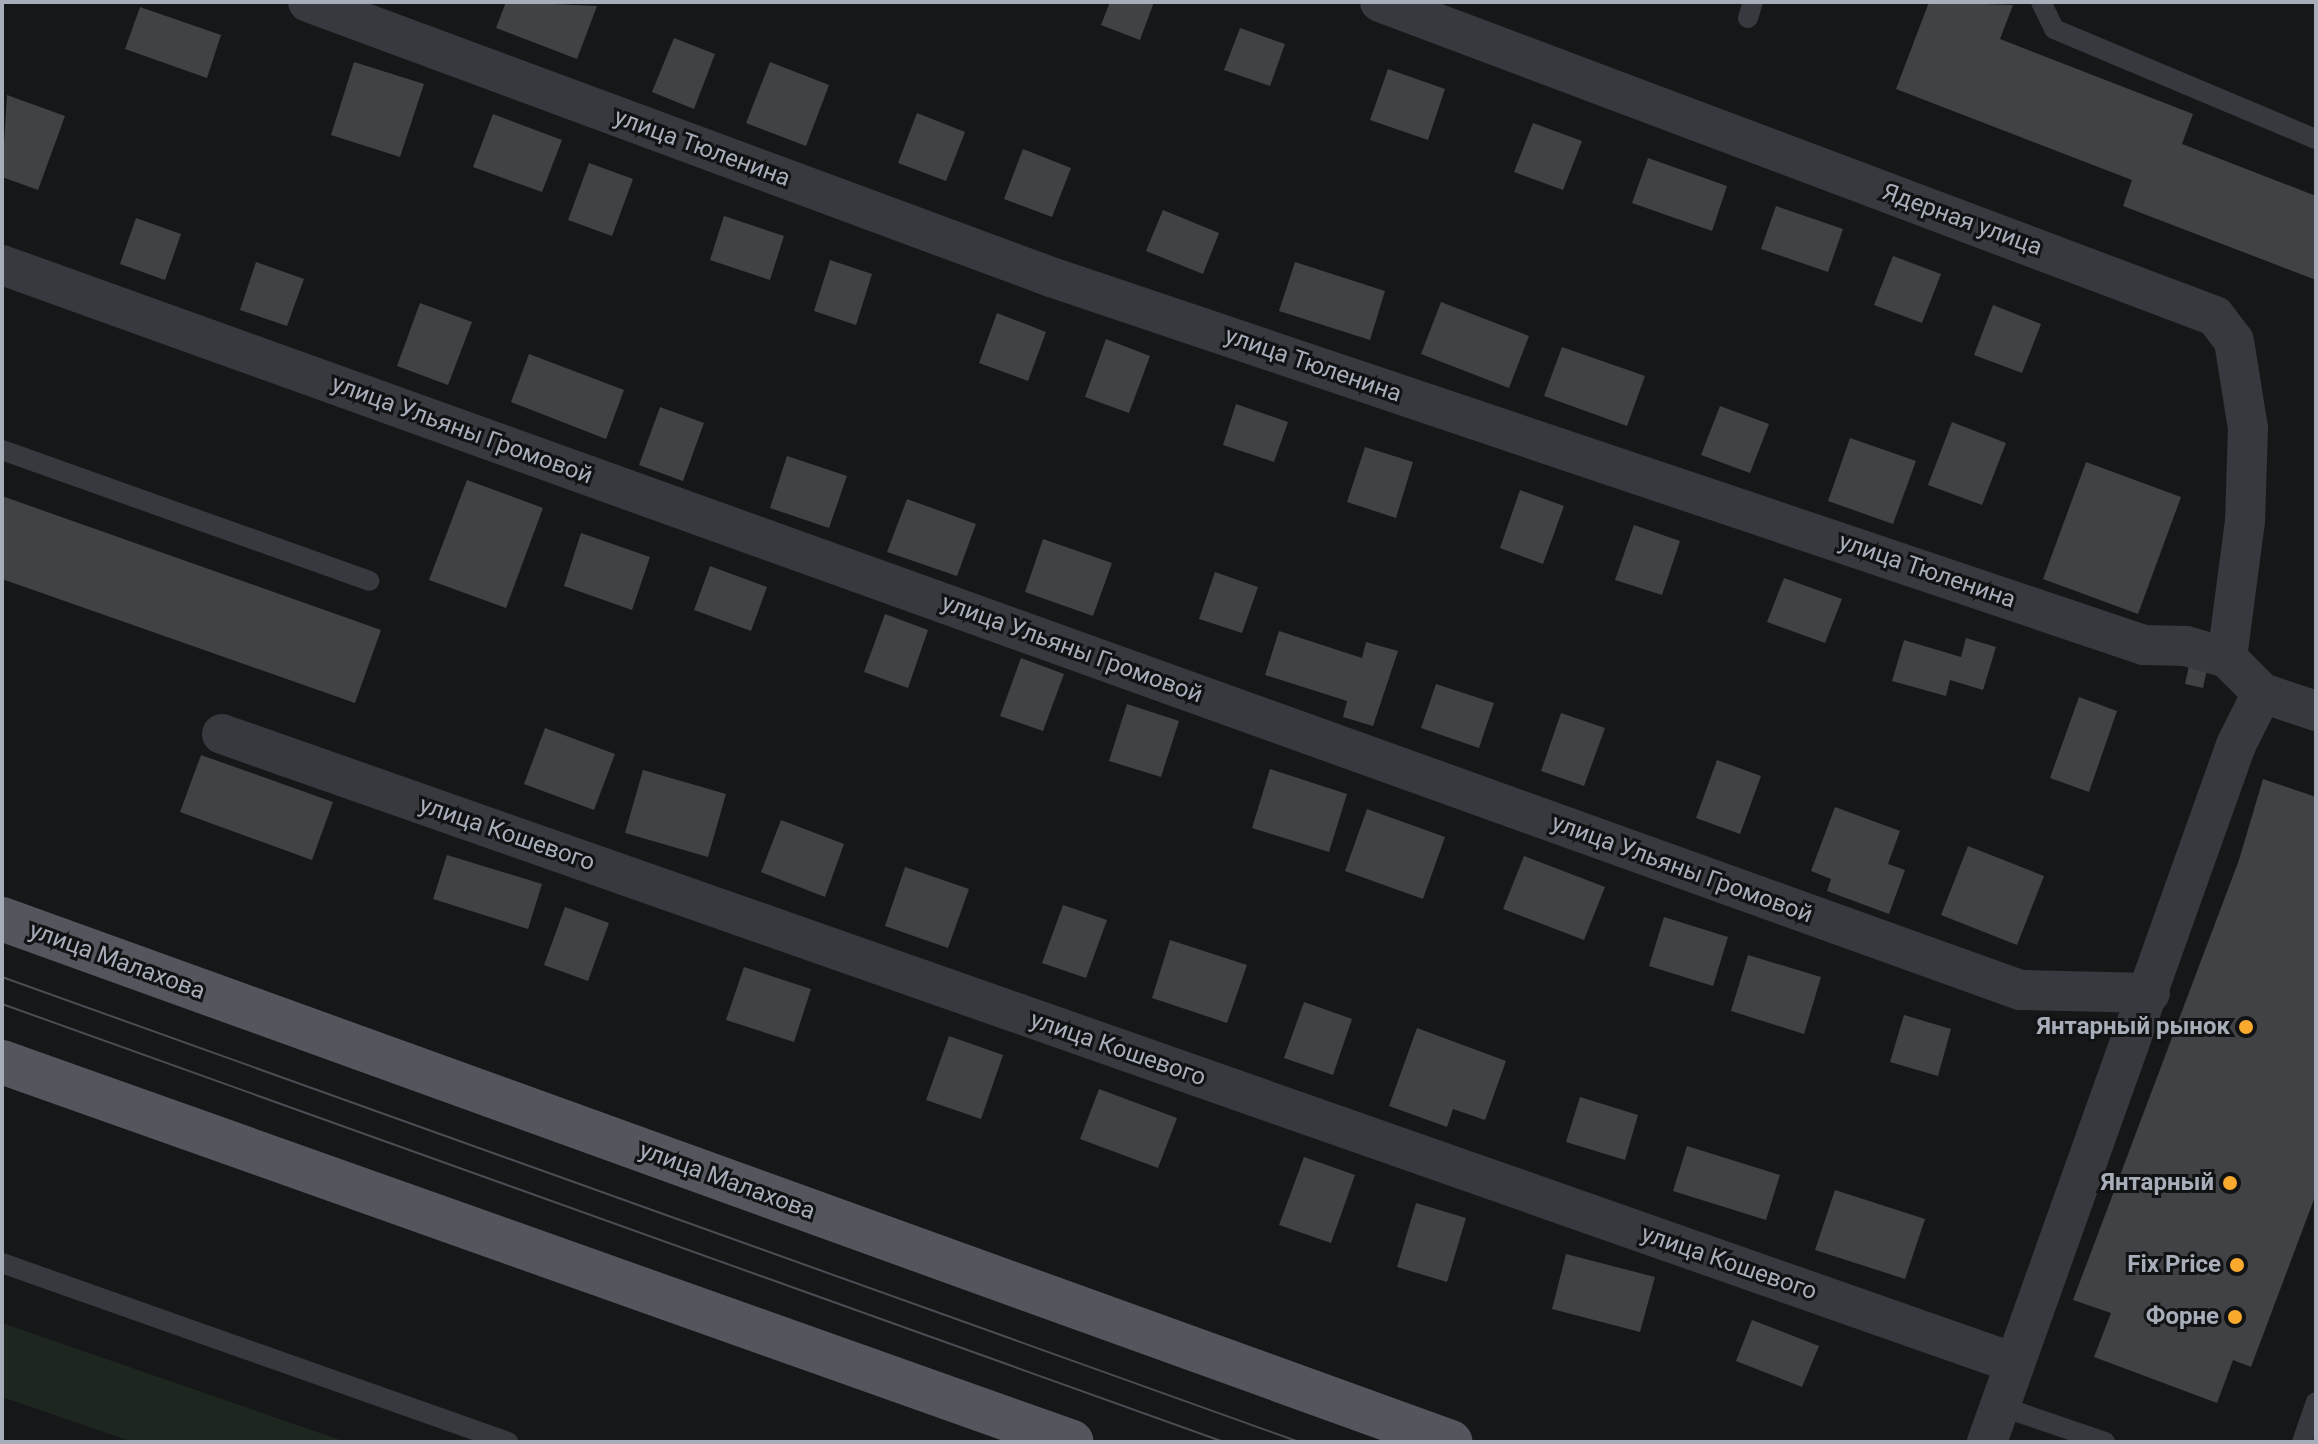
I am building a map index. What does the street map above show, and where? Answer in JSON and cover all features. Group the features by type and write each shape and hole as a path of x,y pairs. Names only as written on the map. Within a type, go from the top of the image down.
{"main road":[{"name":"улица Малахова","path":"2,919 1437,1440"},
{"path":"2,1062 1072,1442"}],"street":[{"name":"улица Тюленина","path":"308,2 1051,277 2144,645 2186,646 2227,658 2262,693 2316,711"},
{"name":"Ядерная улица","path":"1380,2 2215,316 2234,341 2248,428 2245,521 2227,658"},
{"name":"улица Ульяны Громовой","path":"2,265 2020,990 2150,993"},
{"path":"1993,1424 2150,993 2236,745 2262,693"},
{"name":"улица Кошевого","path":"222,734 2014,1363"}],"lane":[{"path":"2041,2 2054,29 2316,139"},
{"path":"2,450 369,581"},
{"path":"2,1263 508,1442"},
{"path":"2302,1442 2316,1402"},
{"path":"1993,1424 2105,1442"}],"shaded area":[{"path":"2,1323 346,1442 133,1442 2,1397"}],"building":[{"path":"506,2 597,6 577,59 496,28"},
{"path":"1110,2 1154,2 1140,40 1101,25"},
{"path":"1929,2 2013,5 2000,39 2193,114 2182,144 2316,196 2316,280 2123,206 2132,180 1896,89"},
{"path":"140,7 221,35 207,78 125,49"},
{"path":"1240,28 1285,44 1270,86 1224,70"},
{"path":"674,38 715,54 694,109 652,92"},
{"path":"354,62 424,84 400,157 331,135"},
{"path":"770,62 829,85 806,146 746,123"},
{"path":"1388,69 1445,89 1428,140 1370,120"},
{"path":"7,95 65,116 38,190 2,177"},
{"path":"917,113 965,132 946,181 898,163"},
{"path":"493,114 562,140 542,192 473,167"},
{"path":"1533,123 1582,141 1563,190 1514,172"},
{"path":"1023,149 1071,168 1052,217 1004,199"},
{"path":"1648,158 1727,186 1712,231 1632,203"},
{"path":"589,163 633,179 612,236 568,220"},
{"path":"1776,206 1843,229 1828,272 1761,249"},
{"path":"1163,210 1219,233 1203,274 1146,251"},
{"path":"724,216 784,236 770,280 710,260"},
{"path":"136,218 181,234 165,280 120,264"},
{"path":"1893,256 1941,274 1922,323 1874,305"},
{"path":"830,260 872,274 856,325 814,311"},
{"path":"256,262 304,279 287,326 240,310"},
{"path":"1295,262 1385,291 1370,340 1279,311"},
{"path":"1441,302 1529,336 1509,388 1421,354"},
{"path":"420,303 472,322 448,385 397,366"},
{"path":"1993,305 2041,324 2022,373 1974,355"},
{"path":"997,313 1046,332 1028,381 979,363"},
{"path":"1106,339 1150,356 1129,413 1085,397"},
{"path":"1562,347 1645,376 1627,426 1544,396"},
{"path":"529,354 624,390 606,439 511,402"},
{"path":"1236,404 1288,422 1274,462 1223,445"},
{"path":"1720,406 1769,424 1750,473 1701,455"},
{"path":"660,407 704,423 683,481 639,465"},
{"path":"1952,422 2006,443 1982,505 1928,485"},
{"path":"1850,438 1916,461 1893,524 1828,501"},
{"path":"1365,447 1413,462 1396,518 1347,502"},
{"path":"787,456 847,476 829,528 770,508"},
{"path":"2086,462 2181,497 2138,614 2043,579"},
{"path":"467,480 543,508 506,608 429,580"},
{"path":"1520,490 1564,506 1543,564 1500,548"},
{"path":"2,496 381,630 355,703 2,579"},
{"path":"907,499 976,524 957,576 887,552"},
{"path":"1634,525 1680,541 1662,595 1615,580"},
{"path":"581,533 650,557 632,610 564,586"},
{"path":"1043,539 1112,563 1093,616 1025,592"},
{"path":"710,566 767,587 751,631 694,610"},
{"path":"1215,572 1258,587 1242,633 1199,619"},
{"path":"1784,578 1842,599 1825,643 1767,622"},
{"path":"885,614 928,630 908,688 864,672"},
{"path":"1279,631 1362,658 1366,642 1398,651 1373,726 1343,717 1347,701 1265,675"},
{"path":"1966,638 1996,647 1983,690 1950,680 1946,696 1892,681 1904,640 1961,657"},
{"path":"1021,658 1064,674 1043,731 1000,716"},
{"path":"2190,661 2208,665 2203,688 2185,684"},
{"path":"1436,684 1494,703 1479,748 1421,728"},
{"path":"2079,697 2117,711 2089,792 2050,778"},
{"path":"1127,704 1179,721 1161,777 1109,761"},
{"path":"1561,713 1605,728 1584,786 1541,771"},
{"path":"545,728 615,754 594,810 524,784"},
{"path":"201,755 333,802 312,860 180,812"},
{"path":"1717,760 1761,776 1740,834 1696,818"},
{"path":"1270,769 1347,794 1329,852 1252,828"},
{"path":"643,770 726,794 708,857 625,833"},
{"name":"Янтарный рынок","path":"2263,779 2316,797 2316,1194 2251,1367 2233,1360 2217,1403 2094,1357 2111,1313 2073,1300 2239,860"},
{"path":"1835,807 1900,831 1888,864 1905,870 1889,914 1827,891 1831,879 1811,871"},
{"path":"1367,809 1445,837 1423,899 1345,871"},
{"path":"781,820 844,844 825,897 761,872"},
{"path":"1968,846 2044,876 2017,945 1941,915"},
{"path":"447,855 542,884 528,929 433,899"},
{"path":"1524,856 1605,887 1584,940 1503,909"},
{"path":"905,867 969,889 948,948 885,926"},
{"path":"1063,905 1107,920 1086,978 1042,963"},
{"path":"565,907 609,923 588,981 544,965"},
{"path":"1664,917 1728,937 1713,986 1649,966"},
{"path":"1170,940 1247,965 1227,1023 1152,998"},
{"path":"1748,955 1821,977 1804,1034 1731,1011"},
{"path":"744,967 811,989 794,1042 726,1020"},
{"path":"1304,1002 1352,1019 1333,1075 1284,1058"},
{"path":"1904,1015 1951,1029 1938,1076 1890,1062"},
{"path":"1417,1028 1506,1061 1485,1120 1453,1109 1447,1127 1389,1106"},
{"path":"949,1036 1003,1055 981,1119 926,1100"},
{"path":"1099,1089 1177,1118 1158,1168 1080,1139"},
{"path":"1580,1097 1638,1115 1625,1160 1566,1142"},
{"path":"1687,1146 1780,1175 1766,1220 1673,1191"},
{"path":"1304,1157 1355,1175 1331,1243 1279,1225"},
{"path":"1835,1190 1925,1219 1905,1279 1815,1250"},
{"path":"1416,1203 1466,1218 1447,1282 1397,1267"},
{"path":"1566,1254 1655,1277 1640,1332 1552,1309"},
{"path":"1752,1320 1819,1346 1802,1387 1736,1361"}],"tram line":[{"path":"2,977 1299,1442"},
{"path":"2,1004 1224,1442"}],"place":[{"name":"Янтарный рынок","path":"2246,1027"},
{"name":"Янтарный","path":"2230,1183"},
{"name":"Fix Price","path":"2237,1265"},
{"name":"Форне","path":"2235,1317"}]}
